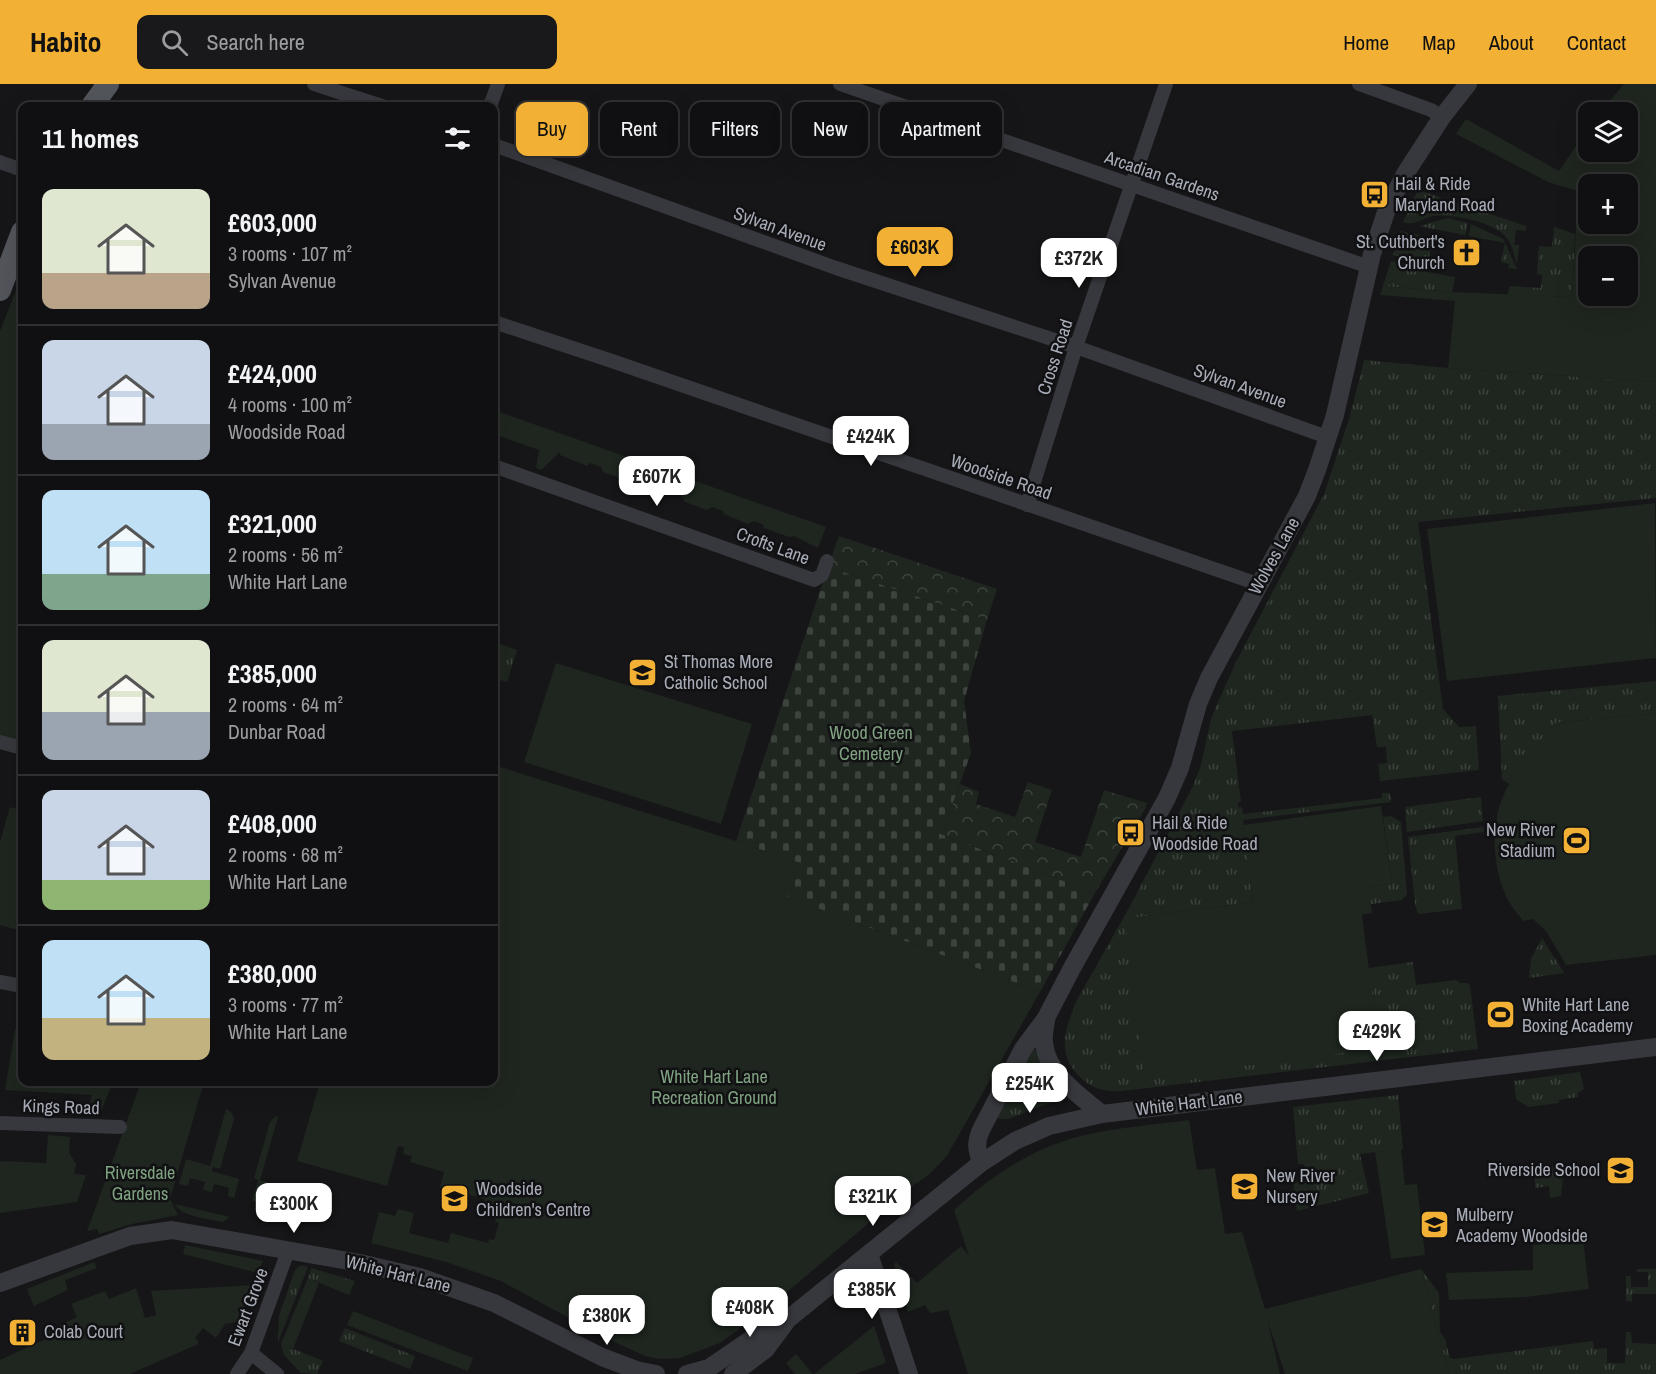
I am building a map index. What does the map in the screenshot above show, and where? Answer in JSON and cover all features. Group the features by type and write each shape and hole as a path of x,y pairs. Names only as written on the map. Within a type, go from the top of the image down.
{"main road":[{"path":"95,102 108,84"},
{"path":"0,290 18,243"}],"street":[{"path":"314,84 369,102"},
{"path":"491,102 498,84"},
{"name":"Arcadian Gardens","path":"840,84 1369,267"},
{"name":"Cross Road","path":"1027,505 1076,347 1166,84"},
{"path":"1359,84 1431,110 1442,117"},
{"name":"Wolves Lane","path":"981,1163 976,1140 1023,1049 1046,1018 1167,798 1180,768 1198,704 1209,678 1307,496 1328,437 1382,222 1395,192 1442,117 1468,84"},
{"name":"Sylvan Avenue","path":"498,146 836,268 1076,347 1328,437"},
{"path":"0,162 18,169"},
{"name":"Woodside Road","path":"498,323 1258,584"},
{"name":"Crofts Lane","path":"498,467 814,580 822,575 827,561"},
{"path":"0,742 18,747"},
{"path":"0,982 18,985"},
{"name":"Wolves Lane","path":"1046,1018 1043,1041 1051,1066 1082,1098 1102,1114"},
{"name":"White Hart Lane","path":"687,1374 707,1371 756,1336 787,1320 981,1163 1015,1141 1048,1126 1102,1114 1656,1047"},
{"name":"Kings Road","path":"0,1123 120,1127"},
{"name":"White Hart Lane","path":"0,1282 130,1236 172,1230 360,1263 420,1277 494,1303 578,1346 636,1370 656,1374"},
{"name":"Ewart Grove","path":"237,1374 251,1353 288,1251"},
{"path":"869,1254 909,1374"},
{"name":"White Hart Lane","path":"733,1374 766,1348 787,1320"},
{"name":"White Hart Lane","path":"578,1346 616,1374"},
{"path":"251,1353 278,1374"}],"green space":[{"path":"1624,84 1656,84 1656,382 1448,368 1455,301 1380,295 1383,286 1452,292 1572,297 1578,191 1548,182 1456,134 1466,119 1559,171 1578,143 1578,162 1638,162 1638,102 1609,102"},
{"path":"1418,190 1526,226 1526,231 1516,230 1514,245 1519,245 1517,264 1507,238 1493,227 1483,223 1441,215 1415,223 1403,222"},
{"path":"1448,218 1468,223 1465,235 1419,226"},
{"path":"1471,224 1503,239 1505,243 1469,236"},
{"path":"1554,227 1575,234 1572,297 1507,295 1510,286 1541,288 1542,275 1537,274 1539,246 1552,247"},
{"path":"1400,231 1433,238 1428,263 1393,255"},
{"path":"1505,243 1517,269 1508,268 1509,264 1501,262"},
{"path":"1391,261 1427,268 1427,272 1455,277 1452,292 1383,286"},
{"path":"18,285 18,741 0,736 0,331"},
{"path":"1364,360 1656,382 1656,498 1418,522 1443,709 1459,727 1476,726 1479,770 1380,781 1378,764 1387,763 1386,747 1377,747 1372,715 1232,731 1241,802 1238,802 1238,807 1242,807 1243,814 1382,798 1382,793 1390,793 1391,802 1243,820 1253,902 1132,918 1132,930 1379,1048 1368,968 1413,962 1416,985 1456,980 1470,985 1478,1049 1122,1091 1099,1089 1079,1076 1067,1058 1065,1038 1070,1019 1078,998 1129,908 1193,786 1201,765 1211,719 1218,702 1237,660 1324,494 1349,419"},
{"path":"498,411 826,527 818,548 794,536 789,537 764,528 763,525 754,521 748,524 712,507 707,510 685,502 681,496 672,492 664,494 631,478 625,480 603,472 601,467 590,463 587,466 560,455 560,452 541,470 536,468 539,450 498,435"},
{"path":"1655,503 1656,658 1447,681 1427,529"},
{"path":"839,536 997,589 987,620 828,567"},
{"name":"Wood Green Cemetery","path":"828,567 987,620 964,701 971,753 945,825 938,833 1095,893 1040,992 787,897 799,863 736,841"},
{"path":"498,643 517,650 507,682 498,679"},
{"path":"556,663 752,724 721,824 524,762"},
{"path":"1656,681 1656,713 1555,723 1509,784 1502,779 1498,696"},
{"name":"New River Stadium","path":"1656,713 1656,955 1566,965 1546,931 1533,919 1523,921 1503,889 1495,846 1497,817 1501,803 1516,774 1555,723"},
{"name":"White Hart Lane Recreation Ground","path":"498,766 800,863 788,897 1040,992 948,1154 937,1167 767,1309 720,1343 680,1358 659,1359 645,1356 602,1336 501,1281 446,1262 371,1243 379,1212 395,1216 398,1209 414,1213 409,1233 448,1243 451,1233 488,1243 489,1239 494,1240 499,1223 495,1222 496,1218 481,1213 485,1199 440,1187 444,1172 410,1162 412,1156 403,1154 404,1147 398,1146 387,1186 297,1161 319,1086 498,1086"},
{"path":"1028,782 1052,790 1035,842 1081,857 1104,790 1147,803 1095,893 938,833 945,825 960,784 979,792 976,804 1015,817"},
{"path":"1481,797 1483,821 1407,832 1405,807"},
{"path":"1381,806 1392,884 1369,887 1372,913 1362,915 1379,1048 1144,1079 1126,930 1132,929 1131,918 1253,902 1243,825"},
{"path":"10,807 18,809 18,930 0,925 0,842"},
{"path":"1391,816 1401,822 1407,894 1402,900 1371,904 1368,887 1392,884 1383,817"},
{"path":"1483,827 1484,832 1455,836 1462,909 1418,914 1408,837"},
{"path":"1542,938 1564,973 1529,978 1531,959"},
{"path":"15,1029 18,1029 18,1086 111,1086 100,1114 87,1112 92,1095 5,1090"},
{"path":"1032,1049 1040,1052 1064,1098 1008,1119 998,1119 997,1114"},
{"path":"1580,1072 1584,1089 1578,1093 1577,1097 1559,1100 1559,1103 1528,1107 1516,1099 1514,1081"},
{"name":"Riversdale Gardens","path":"140,1086 203,1086 170,1199 178,1215 132,1224 99,1234 97,1229 87,1231"},
{"path":"1398,1095 1403,1149 1360,1154 1369,1193 1297,1211 1293,1183 1305,1181 1304,1164 1298,1164 1293,1107"},
{"path":"226,1109 232,1113 234,1119 220,1169 213,1167 212,1171 239,1179 234,1198 228,1196 229,1188 214,1184 212,1192 203,1190 205,1182 190,1178 188,1186 179,1184 186,1159 210,1166"},
{"path":"276,1116 278,1117 260,1180 284,1187 277,1207 271,1205 273,1198 258,1194 256,1202 252,1201 258,1180 254,1178 270,1122"},
{"path":"1189,1120 1197,1170 1215,1168 1225,1234 1242,1232 1265,1309 1421,1269 1449,1374 1285,1374 1268,1322 1280,1374 968,1374 948,1310 930,1313 925,1305 908,1312 894,1264 896,1262 917,1283 961,1246 969,1256 954,1210 998,1174 1032,1155 1067,1140 1111,1130"},
{"path":"48,1135 70,1137 69,1153 76,1164 74,1174 86,1175 77,1202 0,1213 0,1161 46,1163"},
{"path":"1401,1149 1405,1185 1417,1184 1425,1255 1391,1259 1375,1152"},
{"path":"1564,1166 1561,1196 1550,1198 1549,1186 1535,1188 1535,1168"},
{"path":"175,1204 230,1217 223,1222 196,1217 183,1212"},
{"path":"1583,1239 1589,1289 1526,1297 1449,1300 1446,1273 1533,1270 1533,1245"},
{"path":"185,1245 263,1261 258,1273 183,1254"},
{"path":"94,1262 97,1268 65,1280 68,1290 34,1306 27,1289"},
{"path":"301,1265 308,1267 278,1342 279,1316 295,1270"},
{"path":"311,1268 355,1281 349,1295 308,1278"},
{"path":"1421,1269 1439,1293 1440,1332 1445,1339 1450,1358 1593,1341 1594,1349 1607,1348 1607,1363 1625,1363 1626,1332 1631,1332 1632,1343 1656,1344 1656,1374 1449,1374"},
{"path":"1637,1269 1656,1269 1656,1294 1632,1294 1632,1302 1626,1301 1626,1276 1631,1276 1631,1287 1648,1287 1648,1272 1637,1272"},
{"path":"308,1278 319,1283 293,1349 281,1344"},
{"path":"253,1285 240,1321 225,1324 216,1338 203,1328 195,1338 199,1342 196,1345 130,1374 0,1374 0,1360 48,1338 46,1332 77,1317 71,1304 105,1291 109,1299 136,1288 145,1318 156,1315 151,1291"},
{"path":"353,1311 473,1358 468,1371 347,1325"},
{"path":"874,1326 886,1363 855,1374 814,1374"},
{"path":"345,1328 415,1356 410,1369 339,1341"},
{"path":"281,1344 323,1361 317,1374 301,1373 284,1355"},
{"path":"796,1354 813,1374 795,1374 786,1363"}],"place":[{"name":"Hail & Ride Maryland Road","path":"1374,194"},
{"name":"St. Cuthbert's Church","path":"1466,252"},
{"name":"St Thomas More Catholic School","path":"643,672"},
{"name":"Hail & Ride Woodside Road","path":"1131,833"},
{"name":"New River Stadium","path":"1576,840"},
{"name":"White Hart Lane Boxing Academy","path":"1501,1015"},
{"name":"Riverside School","path":"1621,1170"},
{"name":"New River Nursery","path":"1245,1186"},
{"name":"Woodside Children's Centre","path":"455,1199"},
{"name":"Mulberry Academy Woodside","path":"1435,1225"},
{"name":"Colab Court","path":"23,1332"}]}
